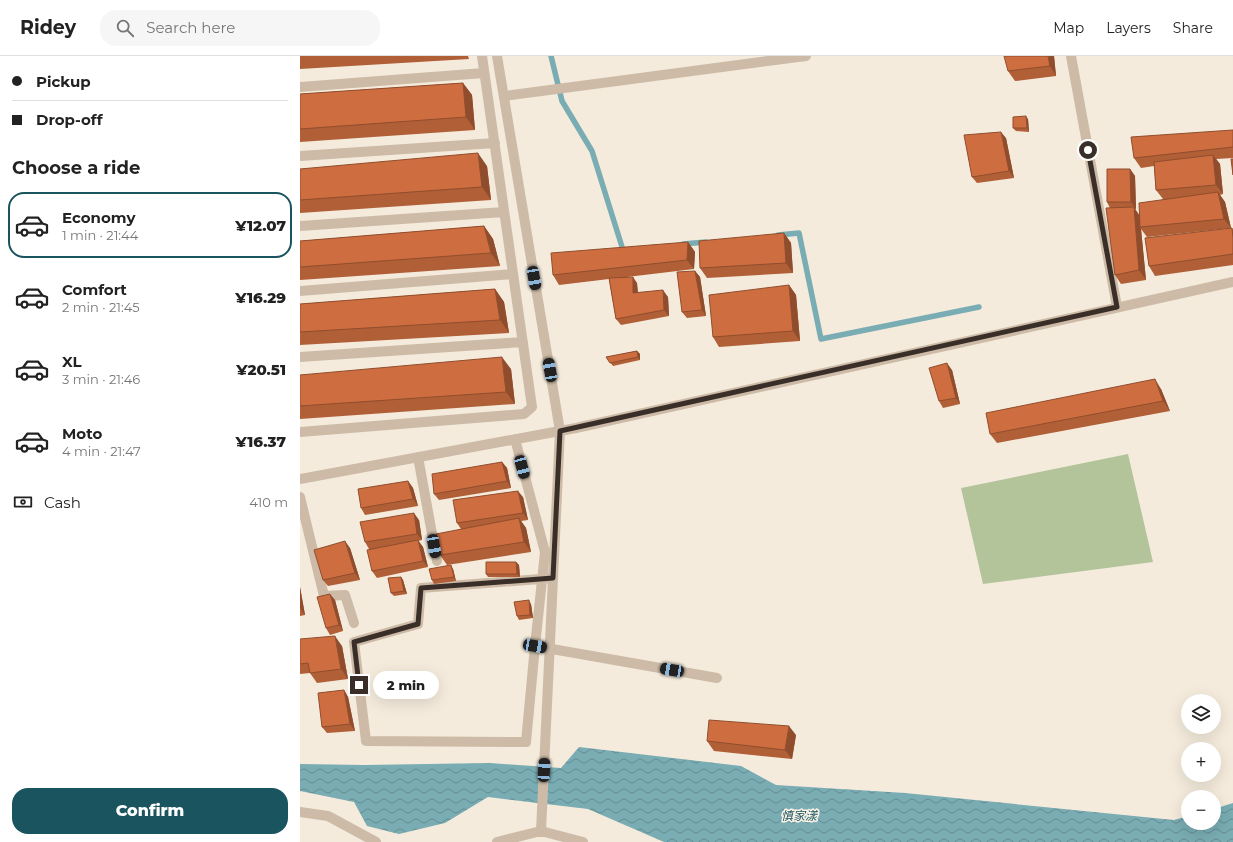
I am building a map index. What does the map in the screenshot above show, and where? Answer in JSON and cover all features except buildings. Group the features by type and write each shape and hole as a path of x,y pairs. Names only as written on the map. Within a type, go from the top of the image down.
{"street":[{"path":"300,432 524,414 532,407 482,56"},
{"path":"497,56 560,431 541,831"},
{"path":"504,96 806,56"},
{"path":"1071,56 1117,307"},
{"path":"300,87 484,73"},
{"path":"300,156 495,143"},
{"path":"300,226 504,212"},
{"path":"300,291 513,274"},
{"path":"300,479 560,431 1233,282"},
{"path":"300,357 523,342"},
{"path":"515,439 545,552 542,579 535,646 526,742 366,741 354,642 418,624 421,588 542,579 553,578"},
{"path":"418,457 437,561"},
{"path":"300,497 324,596 345,595 354,623"},
{"path":"535,646 717,678"},
{"path":"300,812 328,816 376,842"},
{"path":"497,842 541,831 583,842"}],"green space":[{"path":"1128,454 1153,562 983,584 961,488"}],"water":[{"name":"慎家漾","path":"579,747 741,766 776,785 905,793 1174,820 1181,818 1181,830 1221,830 1221,807 1233,803 1233,842 664,842 588,809 488,797 445,823 399,834 367,826 354,802 300,791 300,764 365,765 490,763 561,768"}],"waterway":[{"path":"551,56 562,101 592,151 623,250 626,250"},
{"path":"778,235 799,233 821,339 979,307"},
{"path":"683,244 706,242"}],"route":[{"path":"359,685 354,642 418,624 421,588 553,578 560,431 1117,307 1088,150"}]}
